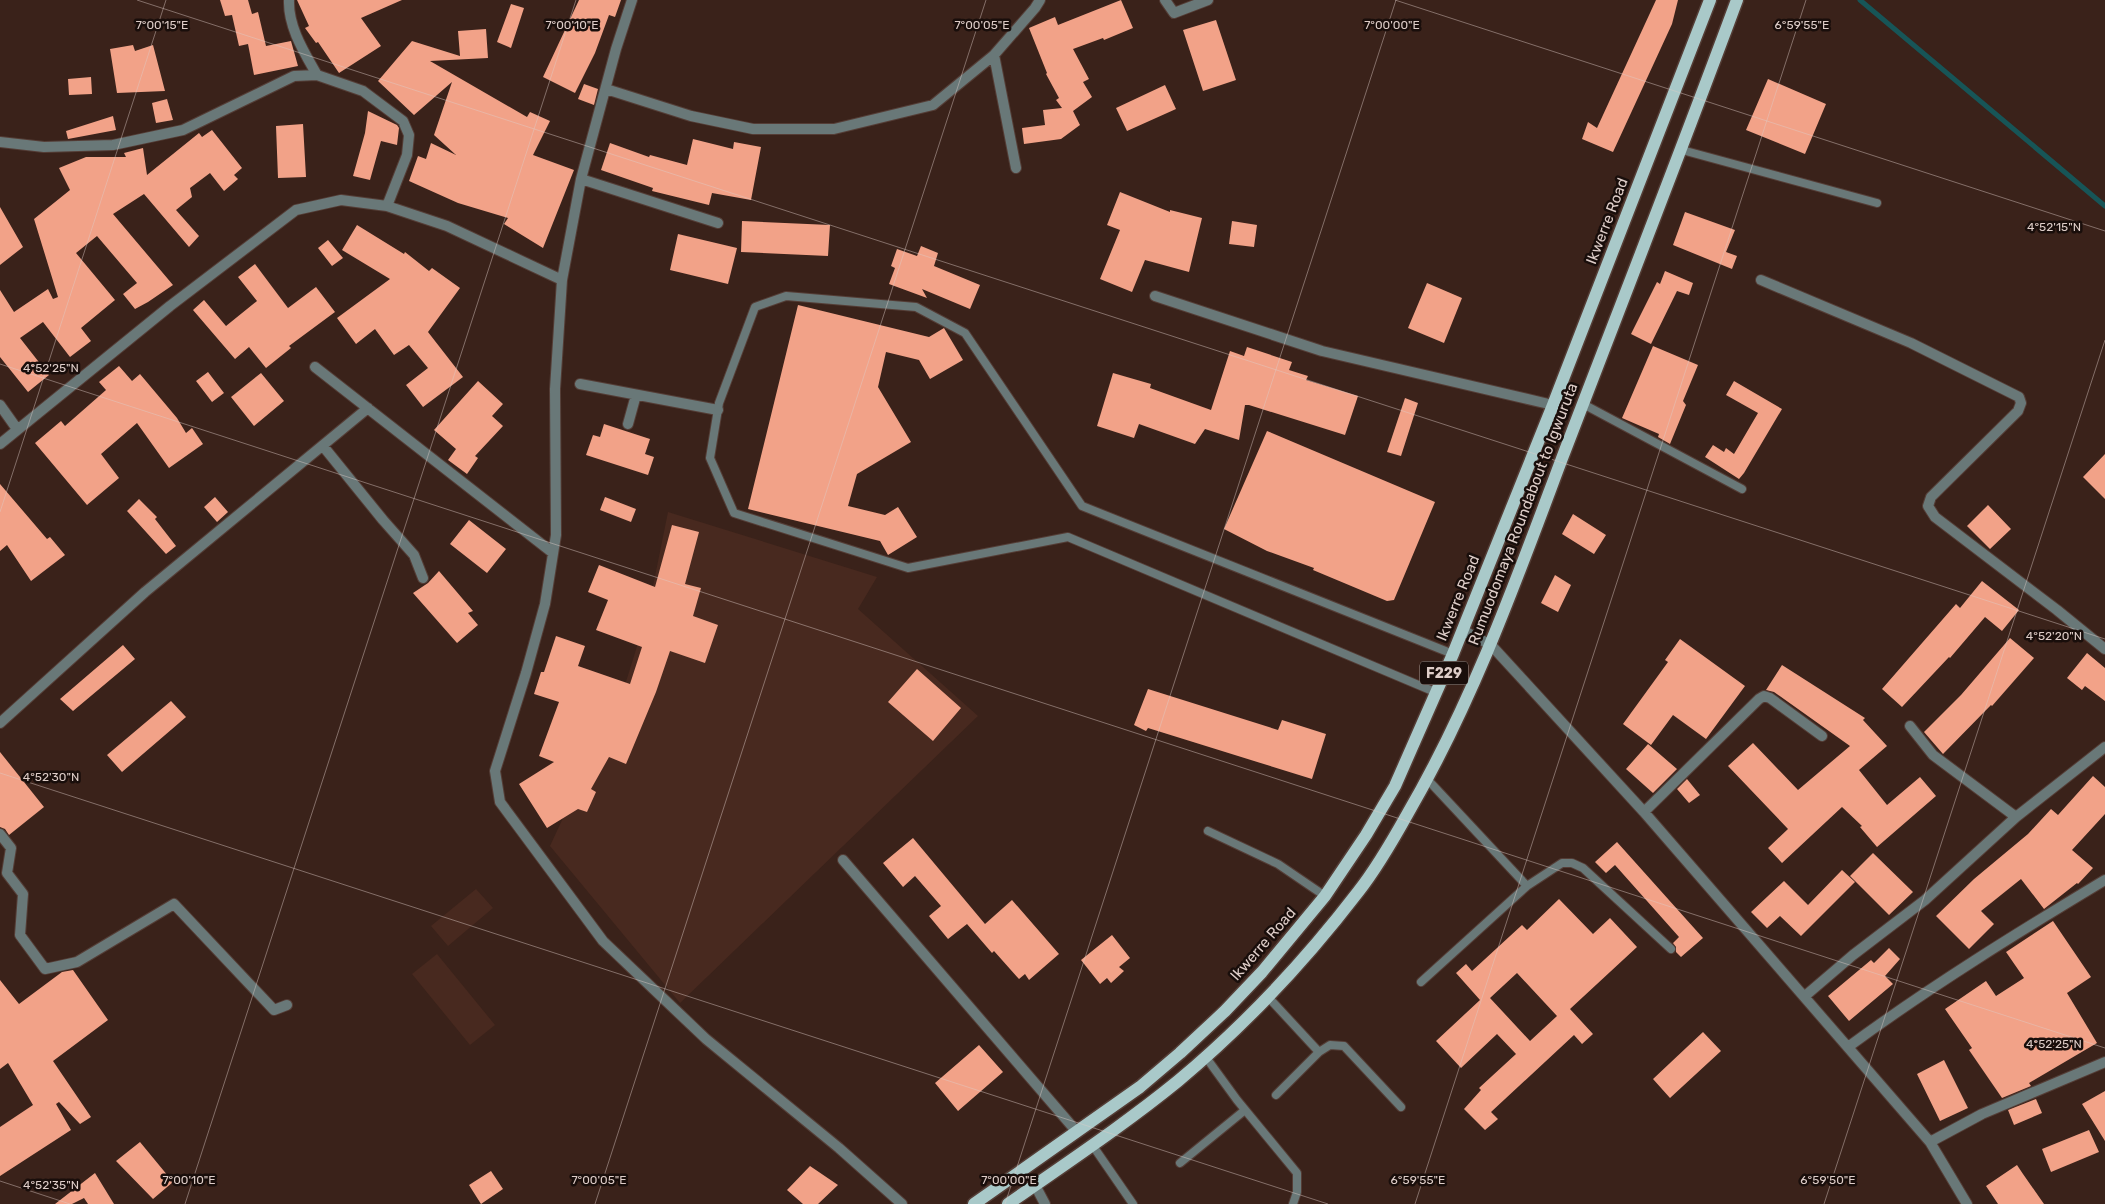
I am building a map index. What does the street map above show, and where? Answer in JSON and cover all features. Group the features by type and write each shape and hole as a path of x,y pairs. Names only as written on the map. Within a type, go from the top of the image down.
{"main road":[{"name":"Ikwerre Road","path":"974,1204 1077,1132 1180,1054 1262,972 1325,896 1366,834 1395,786 1453,654 1553,405 1710,0"},
{"name":"Rumuodomaya Roundabout to Igwuruta","path":"1008,1204 1092,1146 1179,1080 1269,998 1360,889 1391,843 1428,780 1452,733 1491,645 1682,150 1737,0"}],"street":[{"path":"290,0 289,10 299,43 317,74"},
{"path":"632,0 580,179 562,280 555,389 556,535 546,604 495,771 500,802 603,940 706,1039 839,1148 902,1204"},
{"path":"606,89 691,116 753,129 834,129 933,105 994,54 1036,8 1040,0"},
{"path":"1166,0 1174,13 1208,0"},
{"path":"994,54 1016,168"},
{"path":"0,142 44,147 113,144 183,130 294,76 317,74 363,91 403,121 409,135 406,155 387,206"},
{"path":"580,179 718,222"},
{"path":"0,444 170,306 296,210 341,200 387,206 447,226 562,280"},
{"path":"1761,280 1911,343 2019,397 2021,403 2018,410 1931,497 1928,506 1935,517 2105,649"},
{"path":"1155,296 1322,351 1553,405"},
{"path":"315,367 553,553"},
{"path":"580,384 718,410"},
{"path":"628,424 636,395"},
{"path":"0,405 18,429"},
{"path":"0,723 145,592 368,408"},
{"path":"323,446 383,520 414,554 423,578"},
{"path":"1462,630 1491,645 1644,812 1930,1142 1967,1204"},
{"path":"1644,812 1764,696 1770,698 1822,736"},
{"path":"1910,726 1933,755 2016,817"},
{"path":"1805,996 1853,955 1925,900 2016,817 2105,747"},
{"path":"0,834 12,848 7,873 23,894 20,936 45,969 77,962 174,904 274,1010 286,1006"},
{"path":"843,860 1077,1132"},
{"path":"1848,1046 1906,1004 2024,928 2105,880"},
{"path":"1930,1142 1982,1114 2105,1062"},
{"path":"1035,1185 1045,1204"}],"lane":[{"path":"1682,150 1877,203"},
{"path":"1435,692 1068,536 908,568 734,513 710,458 718,410 755,307 786,296 916,306 965,333 1082,506 1453,654"},
{"path":"1583,404 1742,489"},
{"path":"1428,780 1527,886"},
{"path":"1208,831 1278,864 1325,896"},
{"path":"1421,982 1527,886 1562,864 1572,863 1583,868 1671,949"},
{"path":"1269,998 1320,1052"},
{"path":"1276,1095 1320,1052 1330,1045 1344,1046 1402,1107"},
{"path":"1205,1056 1245,1110 1297,1173 1297,1192 1293,1204"},
{"path":"1180,1163 1245,1110"},
{"path":"1092,1146 1133,1204"}],"shaded area":[{"path":"668,512 877,577 858,609 978,716 680,1003 550,846 625,685 648,611"},
{"path":"476,889 493,908 448,946 431,926"},
{"path":"437,954 495,1025 470,1045 412,974"}],"building":[{"path":"220,0 248,0 252,14 258,12 266,46 291,41 298,66 254,75 248,44 239,46 232,15 225,16"},
{"path":"297,0 402,0 361,18 381,46 339,73 318,42 316,43 305,28 309,26"},
{"path":"579,0 621,0 615,17 609,15 595,53 575,93 543,77"},
{"path":"1121,0 1133,28 1104,40 1103,38 1073,49 1089,79 1083,82 1092,97 1073,111 1080,125 1061,139 1024,144 1022,128 1045,125 1043,110 1062,108 1056,100 1059,98 1046,74 1029,28 1055,17 1058,25"},
{"path":"1656,0 1678,0 1672,24 1613,152 1582,139 1588,122 1597,128"},
{"path":"511,4 524,8 511,48 497,42"},
{"path":"1216,20 1236,80 1203,91 1183,30"},
{"path":"486,29 488,58 430,61 527,117 530,112 550,121 533,155 574,170 543,248 504,224 508,218 458,203 409,181 418,156 426,159 431,143 456,155 434,135 452,82 414,115 378,81 412,41 460,56 458,31"},
{"path":"133,45 135,51 153,45 165,91 117,93 110,49"},
{"path":"91,77 92,94 69,95 68,79"},
{"path":"1768,79 1826,104 1805,154 1746,130"},
{"path":"584,84 598,89 594,105 578,99"},
{"path":"1165,85 1176,109 1127,131 1116,108"},
{"path":"167,99 173,120 156,123 152,103"},
{"path":"368,111 397,125 399,128 397,145 381,141 370,180 353,176 365,133"},
{"path":"113,116 116,130 68,139 66,131"},
{"path":"303,124 306,177 278,178 276,126"},
{"path":"212,130 242,168 234,175 238,179 224,191 210,173 190,188 192,197 176,210 199,236 189,247 144,194 113,214 173,285 135,309 123,294 137,283 97,236 76,253 115,300 81,328 91,341 70,357 43,322 20,338 49,375 28,392 0,357 0,290 14,312 48,289 53,299 58,297 34,219 70,190 59,168 86,157 126,157 124,153 143,148 147,175 199,133 202,137"},
{"path":"693,139 733,149 734,142 761,147 751,200 712,193 709,205 652,191 653,188 601,170 610,143 649,157 650,155 687,165"},
{"path":"1120,192 1170,212 1170,210 1202,218 1189,272 1145,260 1132,292 1100,279 1120,230 1107,225"},
{"path":"0,207 23,247 0,265"},
{"path":"1685,212 1735,230 1726,252 1737,256 1732,269 1673,245"},
{"path":"742,221 830,225 828,256 741,252"},
{"path":"1232,221 1257,225 1254,247 1229,244"},
{"path":"357,225 404,254 405,252 429,271 432,268 460,288 428,332 463,377 423,407 406,385 428,368 409,345 394,355 375,329 356,344 337,318 390,279 342,250"},
{"path":"678,234 737,248 728,284 670,270"},
{"path":"328,240 343,258 332,266 318,248"},
{"path":"921,246 938,253 934,266 980,285 970,309 922,289 927,298 889,284 895,268 891,266 897,249 917,256"},
{"path":"255,264 288,308 316,287 335,312 289,346 291,348 266,368 249,347 235,359 193,310 204,300 226,326 257,301 238,277"},
{"path":"1665,271 1693,283 1689,295 1677,291 1651,344 1631,334 1657,282 1660,284"},
{"path":"1427,283 1462,298 1444,343 1408,328"},
{"path":"798,305 929,337 944,328 963,360 930,379 919,360 886,352 878,387 911,442 857,474 848,506 885,515 898,507 917,537 888,555 880,541 748,509"},
{"path":"1653,346 1698,365 1683,401 1686,405 1670,444 1658,437 1659,434 1622,418"},
{"path":"1247,347 1292,362 1289,370 1308,376 1306,380 1358,396 1345,435 1249,405 1245,405 1239,440 1205,429 1195,444 1139,424 1134,438 1097,426 1113,373 1151,384 1150,388 1211,410 1230,351 1244,356"},
{"path":"119,366 132,381 140,374 177,418 186,433 192,428 203,444 169,468 137,423 101,454 119,478 87,505 35,443 61,421 65,426 106,390 99,382"},
{"path":"208,372 224,393 212,402 196,381"},
{"path":"261,373 284,401 254,426 231,397"},
{"path":"478,381 503,404 492,416 503,426 475,456 478,458 467,474 448,460 456,449 434,430"},
{"path":"1734,381 1782,409 1739,479 1705,457 1713,445 1724,452 1726,448 1734,454 1758,413 1726,395"},
{"path":"1405,398 1418,403 1401,456 1387,452"},
{"path":"604,424 650,439 645,454 654,457 648,475 586,455 593,435 600,437"},
{"path":"1267,431 1435,502 1394,600 1387,601 1313,570 1314,568 1267,551 1224,529"},
{"path":"2105,454 2105,499 2083,477"},
{"path":"0,484 47,539 50,537 65,555 31,581 7,545 0,551"},
{"path":"215,497 228,512 217,522 204,507"},
{"path":"605,497 636,509 631,522 600,510"},
{"path":"139,499 157,517 155,519 176,546 166,554 127,511"},
{"path":"1988,505 2011,529 1990,549 1967,526"},
{"path":"1573,514 1606,535 1594,554 1562,534"},
{"path":"469,520 506,549 487,573 450,544"},
{"path":"672,525 699,532 685,584 701,588 693,616 718,625 705,663 670,651 656,692 626,764 609,757 591,789 596,792 587,812 578,809 547,828 519,784 554,762 539,756 559,702 534,694 541,672 544,672 556,636 585,646 578,666 630,684 642,647 596,630 608,600 588,592 599,565 655,587"},
{"path":"439,571 473,611 468,613 478,625 457,643 413,593 428,583"},
{"path":"1555,575 1571,585 1558,612 1541,603"},
{"path":"1982,581 2019,610 2002,631 1985,617 1950,658 1902,707 1882,689 1956,604 1960,608"},
{"path":"2010,638 2034,658 1992,706 1943,754 1924,732 1961,695"},
{"path":"1680,639 1745,686 1706,739 1673,715 1651,745 1623,724 1668,662 1665,660"},
{"path":"123,645 135,659 73,711 60,699"},
{"path":"2087,653 2105,668 2105,701 2085,686 2082,690 2067,678"},
{"path":"1782,665 1865,718 1863,720 1887,746 1859,770 1887,805 1920,777 1936,796 1877,847 1860,827 1862,826 1842,807 1782,863 1768,848 1788,829 1728,766 1753,743 1798,790 1850,746 1774,692 1766,690"},
{"path":"917,669 961,708 933,741 888,702"},
{"path":"1148,689 1278,730 1282,720 1326,734 1312,779 1148,728 1146,731 1134,725"},
{"path":"171,701 186,717 122,772 107,755"},
{"path":"1648,744 1677,769 1653,793 1626,769"},
{"path":"0,752 44,807 9,835 5,829 0,827"},
{"path":"2093,776 2105,787 2105,814 2072,850 2093,868 2078,884 2044,909 2021,879 1981,911 1994,924 1969,949 1936,916 1974,879 2028,834 2051,809 2058,815"},
{"path":"1687,779 1700,795 1689,803 1677,789"},
{"path":"913,838 985,924 1012,900 1059,954 1029,980 1025,974 1019,979 994,951 992,953 967,924 948,939 929,916 941,906 915,876 903,887 883,863"},
{"path":"1617,842 1703,938 1681,957 1676,952 1676,947 1673,943 1679,937 1615,865 1606,873 1595,862"},
{"path":"1873,853 1913,892 1889,915 1850,876"},
{"path":"1842,870 1855,882 1801,936 1780,916 1767,928 1751,912 1784,881 1808,905"},
{"path":"1559,899 1593,934 1610,918 1637,947 1570,1009 1593,1034 1582,1044 1574,1035 1491,1112 1498,1119 1485,1130 1464,1109 1481,1090 1479,1088 1516,1054 1497,1034 1461,1068 1436,1041 1480,1000 1456,973 1466,964 1472,971 1522,925 1527,930","holes":["1517,973 1557,1016 1530,1041 1490,998"]},
{"path":"2053,921 2091,977 2067,993 2097,1043 2029,1083 2031,1086 2002,1098 1969,1050 1972,1048 1945,1009 1986,981 1996,996 2024,978 2006,952"},
{"path":"1112,935 1130,958 1119,967 1124,971 1111,983 1107,978 1100,984 1081,960"},
{"path":"1889,948 1900,959 1885,976 1893,984 1849,1021 1828,996 1871,960 1874,963"},
{"path":"73,970 108,1020 53,1061 91,1117 80,1124 59,1102 56,1104 71,1130 0,1176 0,1127 33,1105 8,1063 0,1069 0,980 19,1004 62,972"},
{"path":"1703,1032 1721,1051 1670,1098 1653,1079"},
{"path":"979,1045 1003,1072 958,1111 935,1083"},
{"path":"1944,1060 1968,1108 1940,1121 1917,1074"},
{"path":"2105,1091 2105,1141 2082,1104"},
{"path":"2036,1099 2042,1113 2014,1125 2008,1110"},
{"path":"2089,1130 2099,1152 2051,1172 2042,1149"},
{"path":"140,1142 173,1182 153,1199 116,1161"},
{"path":"2017,1165 2044,1204 1998,1204 1986,1186"},
{"path":"810,1166 838,1185 818,1204 803,1204 787,1190"},
{"path":"491,1171 503,1189 481,1204 469,1185"},
{"path":"95,1173 114,1204 88,1204 84,1198 72,1204 55,1204"}],"waterway":[{"path":"1860,0 2105,206"}]}
